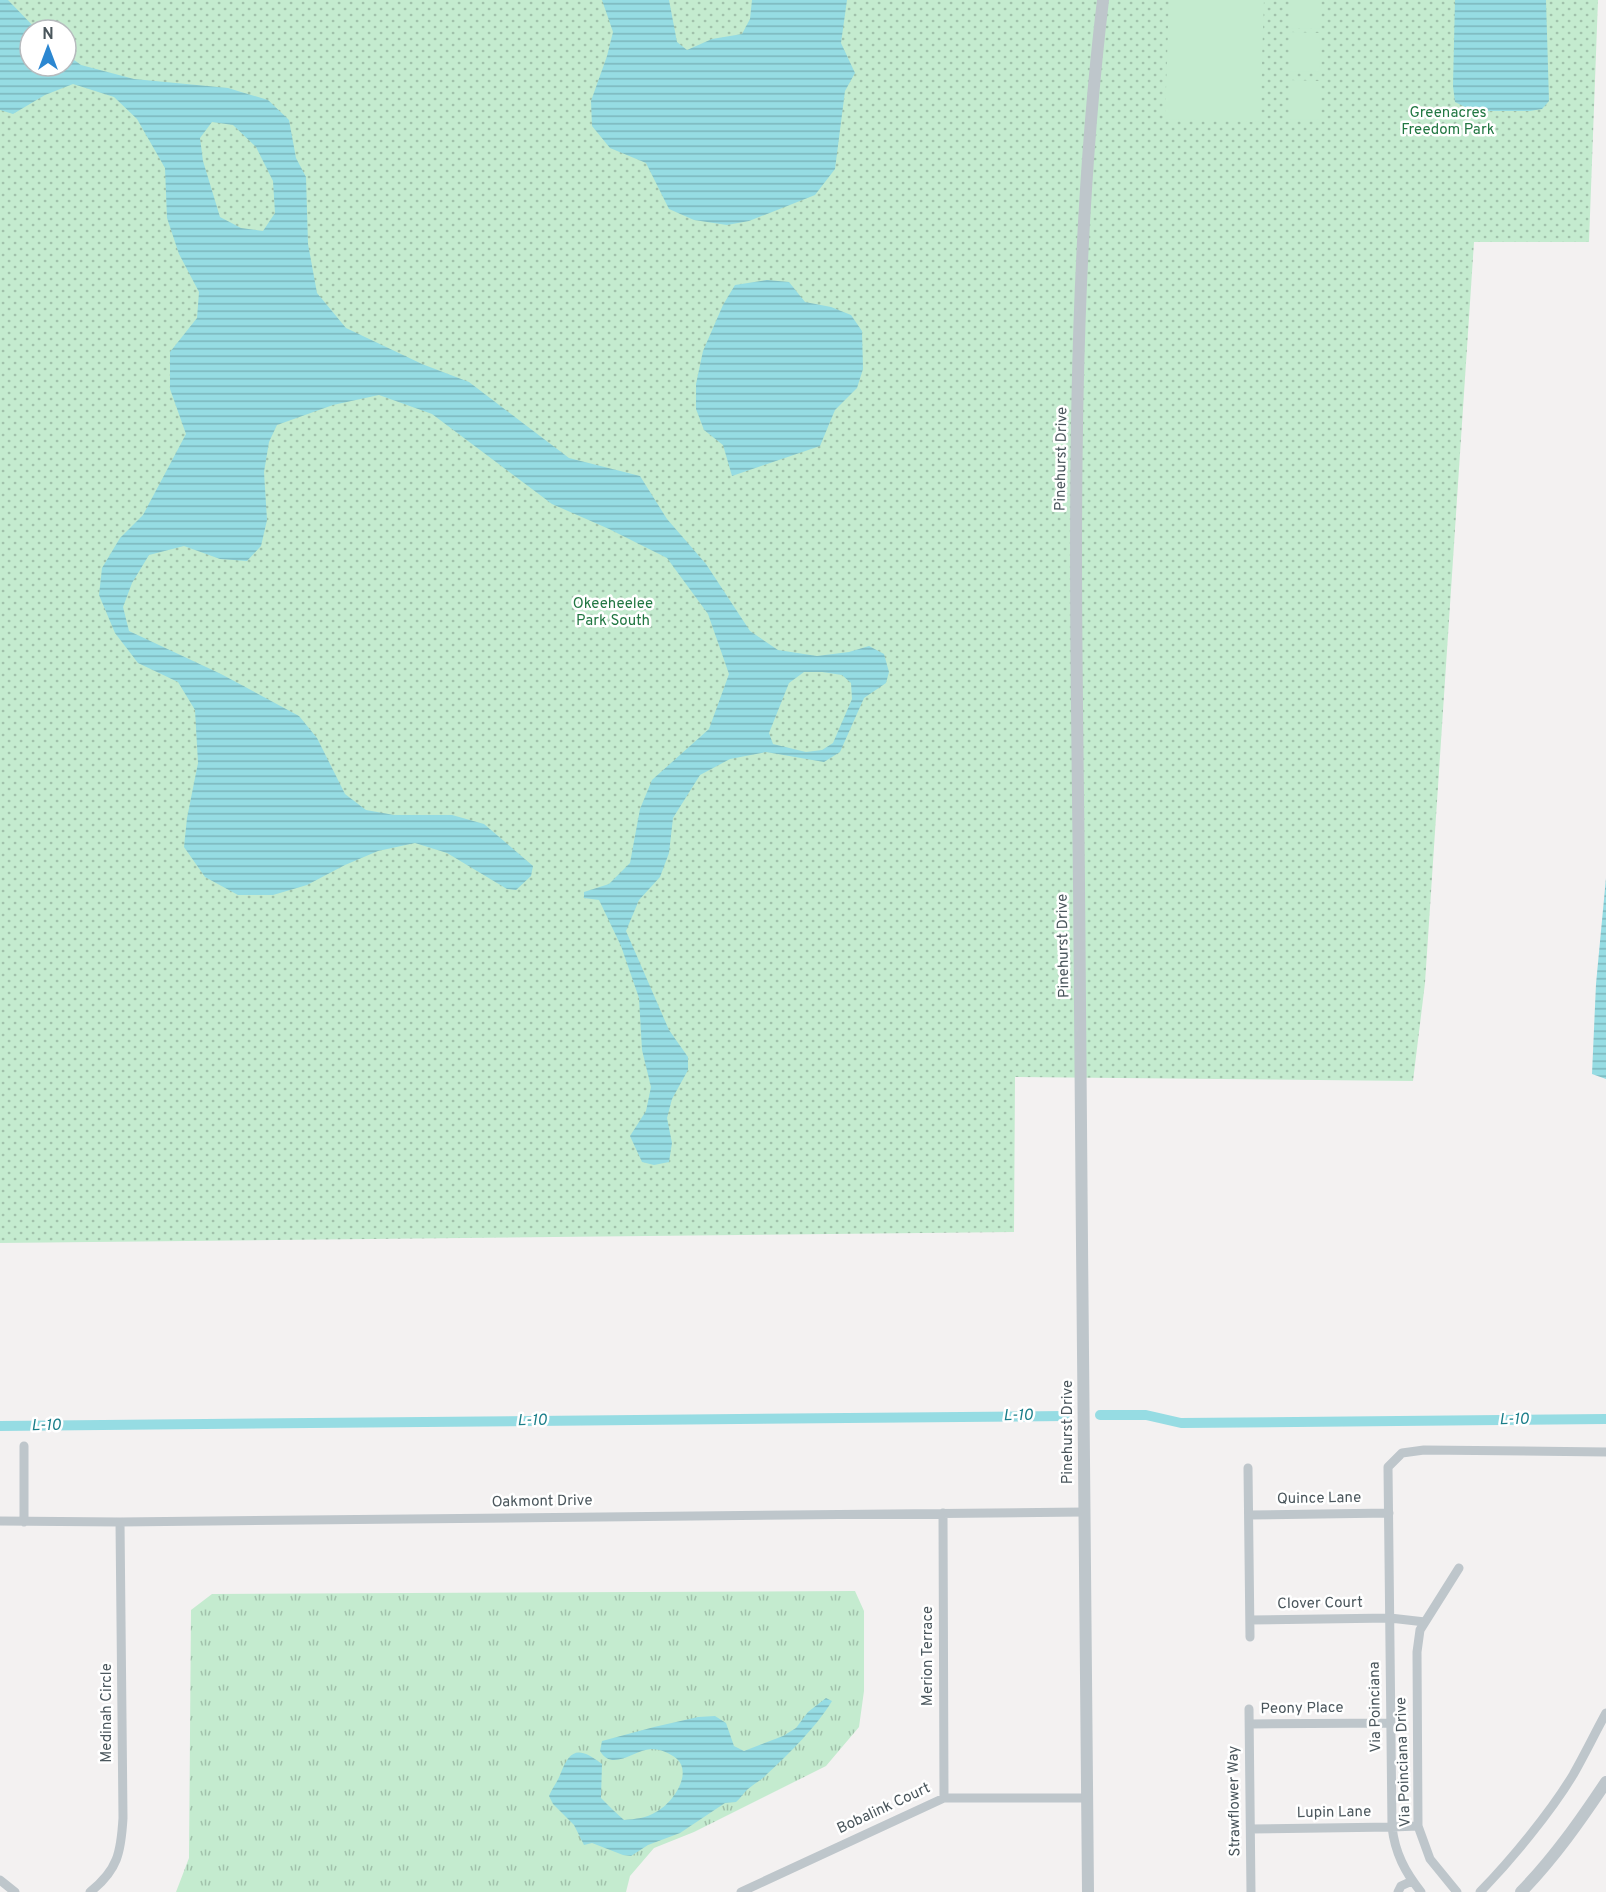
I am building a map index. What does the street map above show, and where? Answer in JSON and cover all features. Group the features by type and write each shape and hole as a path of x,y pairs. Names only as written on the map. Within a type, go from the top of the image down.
{"street":[{"name":"Pinehurst Drive","path":"1088,1892 1076,586 1081,263 1089,133 1103,0"},
{"path":"24,1446 24,1521"},
{"path":"1389,1514 1388,1467 1402,1453 1424,1450 1606,1452"},
{"path":"1248,1468 1250,1637"},
{"name":"Oakmont Drive","path":"0,1521 120,1522 1084,1512"},
{"name":"Merion Terrace","path":"943,1513 944,1798"},
{"name":"Quince Lane","path":"1249,1515 1389,1514"},
{"name":"Via Poinciana","path":"1389,1514 1392,1827 1397,1852 1412,1881 1421,1892"},
{"name":"Medinah Circle","path":"90,1892 116,1862 121,1846 123,1818 120,1522"},
{"name":"Via Poinciana Drive","path":"1457,1892 1430,1859 1418,1826 1417,1652 1420,1630 1460,1568"},
{"path":"1390,1618 1425,1622"},
{"name":"Clover Court","path":"1250,1620 1390,1618"},
{"name":"Strawflower Way","path":"1249,1709 1251,1892"},
{"path":"1480,1892 1557,1799 1606,1713"},
{"name":"Peony Place","path":"1250,1724 1391,1723"},
{"path":"1521,1892 1555,1855 1606,1782"},
{"name":"Bobalink Court","path":"741,1892 944,1798 1087,1798"},
{"name":"Lupin Lane","path":"1251,1829 1418,1826"},
{"path":"0,1880 15,1892"},
{"path":"1398,1892 1401,1886 1412,1881"}],"green space":[{"name":"Okeeheelee Park South","path":"0,0 1598,0 1589,242 1474,242 1425,983 1413,1081 1015,1077 1014,1232 0,1243"},
{"path":"1169,0 1264,0 1260,122 1165,119"},
{"path":"1291,0 1321,0 1321,29 1291,28"},
{"path":"1290,32 1320,33 1319,72 1289,71"},
{"path":"1289,80 1319,81 1319,120 1289,119"},
{"path":"855,1591 864,1611 864,1691 859,1727 826,1766 694,1832 654,1848 630,1876 626,1892 176,1892 189,1858 191,1610 212,1594"}],"water":[{"path":"0,0 8,0 25,18 18,18 18,78 78,78 78,63 134,79 228,88 268,100 289,120 296,158 306,177 308,244 317,293 346,328 422,364 469,382 569,458 640,476 667,519 706,564 750,631 778,650 817,656 849,652 869,646 884,654 889,672 886,683 864,698 840,752 824,762 766,752 730,759 700,775 673,818 669,853 660,877 639,900 626,931 669,1030 688,1057 688,1070 672,1099 667,1118 672,1143 669,1162 654,1165 642,1162 630,1136 646,1111 651,1087 642,1050 639,998 621,946 599,900 584,898 584,892 609,884 630,863 640,809 652,780 709,729 729,674 708,614 667,558 552,504 432,414 379,395 333,405 277,425 269,442 264,472 267,520 261,546 247,561 220,559 184,546 149,555 132,583 123,607 129,631 221,674 299,716 317,738 345,794 366,810 394,815 452,815 484,824 533,866 531,876 516,890 507,889 447,853 415,843 378,851 307,885 273,895 238,895 205,877 184,847 187,818 198,763 195,710 178,682 138,663 115,633 99,595 102,568 120,538 143,515 186,434 170,389 170,352 197,318 199,292 179,254 167,218 165,168 137,119 114,97 73,84 45,95 13,114 0,110","holes":["212,122 233,125 256,147 273,181 275,213 263,231 241,228 220,217 203,161 200,138","804,672 842,675 851,683 852,699 833,743 822,750 806,752 773,744 769,733 789,683"]},
{"path":"602,0 669,0 677,42 687,50 712,39 742,34 750,19 752,0 847,0 841,43 855,73 845,91 835,169 815,195 749,221 727,225 694,220 669,209 646,163 610,148 592,126 591,101 613,32"},
{"path":"1455,0 1546,0 1549,101 1542,109 1473,111 1455,102 1453,86"},
{"path":"767,280 789,282 805,302 831,307 851,315 862,331 863,369 857,388 835,410 820,446 732,476 723,445 704,430 696,409 696,384 703,351 723,305 735,285"},
{"path":"1606,878 1606,1079 1592,1074 1596,984"},
{"path":"826,1698 832,1701 811,1730 736,1802 725,1803 680,1833 648,1845 631,1856 592,1843 584,1845 574,1825 553,1804 549,1796 571,1755 587,1754 602,1764 601,1798 624,1820 648,1816 662,1808 674,1796 682,1780 681,1765 671,1755 654,1749 611,1760 600,1751 602,1741 698,1717 715,1716 726,1723 734,1746 744,1751 783,1736 796,1728 808,1712"}],"waterway":[{"name":"L-10","path":"1100,1415 1146,1415 1181,1423 1606,1419"},
{"name":"L-10","path":"0,1426 1065,1416"}],"park label":[{"name":"Greenacres Freedom Park","path":"1448,122"}]}
